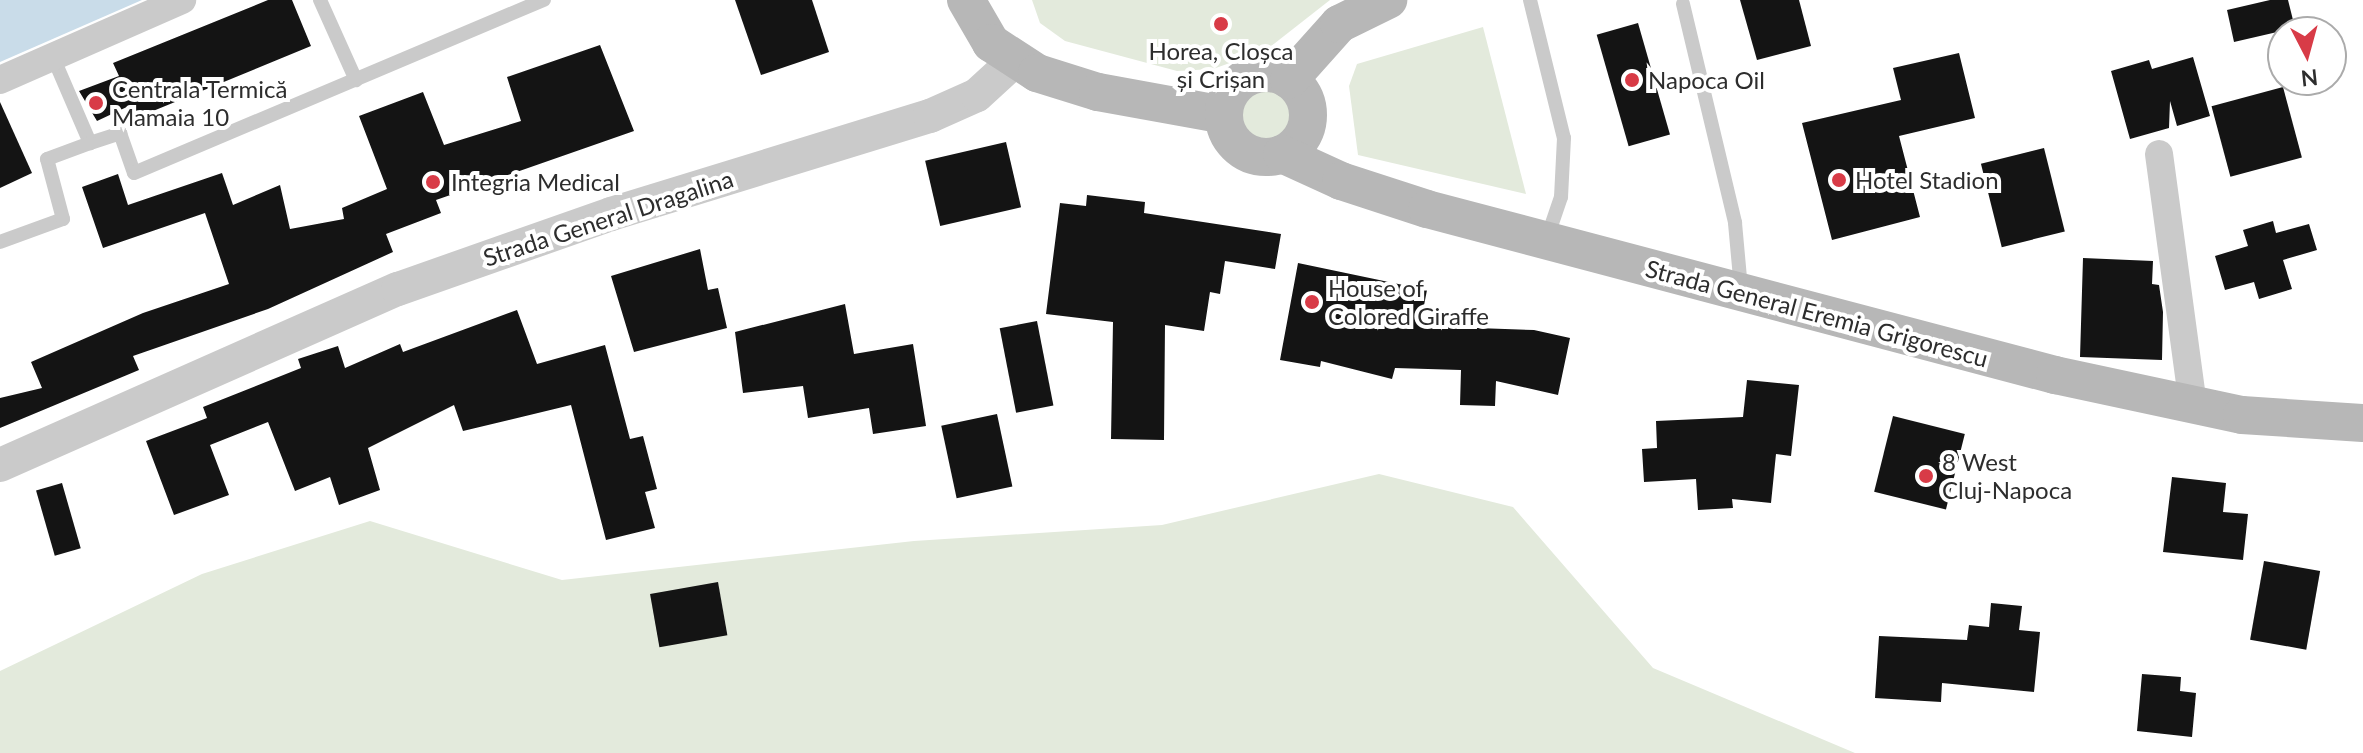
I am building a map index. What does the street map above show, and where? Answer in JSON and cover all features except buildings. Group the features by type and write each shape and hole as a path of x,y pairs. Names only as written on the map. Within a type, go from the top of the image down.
{"main road":[{"path":"966,0 991,43 1014,61 1098,92 1224,115"},
{"path":"1289,80 1339,24 1384,1"},
{"path":"1269,72 1289,80 1302,93 1308,116 1301,138 1282,154 1247,153 1230,137 1224,115 1226,101 1243,79 1269,72"},
{"name":"Strada General Eremia Grigorescu","path":"1282,154 1341,181 1546,243 2193,406 2363,423"}],"street":[{"path":"0,80 182,0"},
{"name":"Strada General Dragalina","path":"0,465 398,289 611,214 930,116 977,95 1014,61"},
{"path":"2159,154 2193,406"}],"lane":[{"path":"320,0 356,80"},
{"path":"0,242 63,219 47,159 120,133 134,173 544,0"},
{"path":"1530,0 1564,138 1563,183 1546,243"},
{"path":"1683,4 1737,234 1740,293"},
{"path":"53,57 90,143"}],"shaded area":[{"path":"1032,0 1330,0 1266,50 1213,69 1177,71 1065,41 1040,23"},
{"path":"1483,27 1526,194 1358,155 1349,86 1357,64"},
{"path":"1267,87 1287,95 1295,115 1287,135 1267,143 1247,135 1239,115 1247,95"},
{"path":"1379,474 1513,507 1653,668 1855,753 0,753 0,671 202,574 370,521 562,580 914,541 1162,525"}],"water":[{"path":"0,0 142,0 0,62"}],"place":[{"name":"Horea, Cloșca și Crișan","path":"1221,24"},
{"name":"Napoca Oil","path":"1632,80"},
{"name":"Centrala Termică Mamaia 10","path":"96,103"},
{"name":"Hotel Stadion","path":"1839,180"},
{"name":"Integria Medical","path":"433,182"},
{"name":"House of Colored Giraffe","path":"1312,302"},
{"name":"8 West Cluj-Napoca","path":"1926,476"}]}
